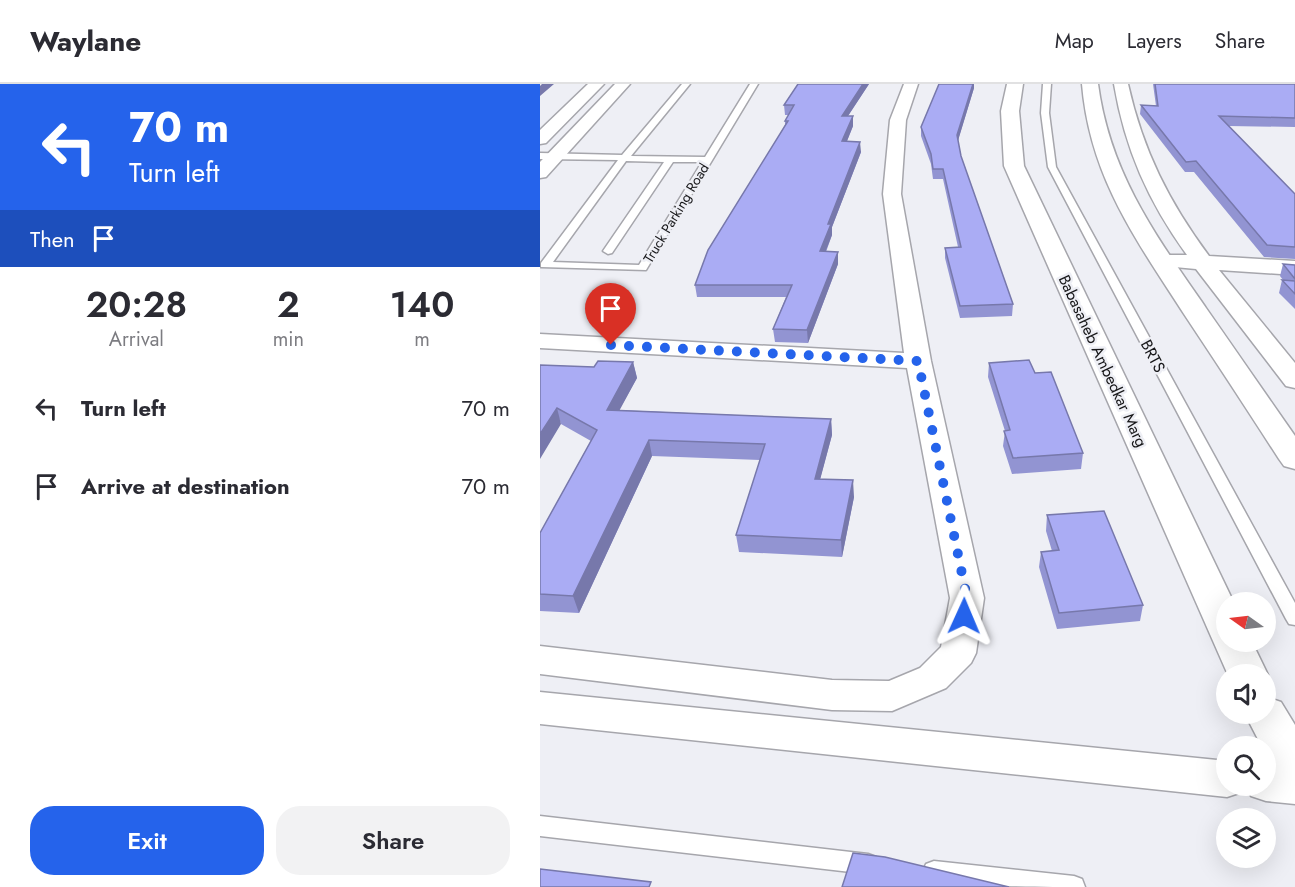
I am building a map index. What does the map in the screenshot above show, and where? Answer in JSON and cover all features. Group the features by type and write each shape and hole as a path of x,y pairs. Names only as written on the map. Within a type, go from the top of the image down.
{"main road":[{"name":"Babasaheb Ambedkar Marg","path":"1015,84 1010,111 1014,166 1216,606"},
{"path":"1090,84 1091,114 1100,148 1130,209 1161,260 1295,459"},
{"path":"1272,724 1295,765"}],"street":[{"path":"540,139 597,84"},
{"path":"540,173 547,156 623,84"},
{"path":"540,660 832,695 892,696 933,678 958,653 967,598 918,361 892,194 898,120 911,84"},
{"path":"1121,84 1123,109 1131,136 1153,188 1204,263 1295,380"},
{"path":"1161,260 1295,268"},
{"path":"540,341 918,361"},
{"path":"540,708 1216,778"},
{"path":"1276,784 1295,786"}],"lane":[{"name":"Truck Parking Road","path":"686,84 624,158 545,265 642,268 754,84"},
{"name":"BRTS","path":"1047,84 1045,113 1052,167 1295,619"},
{"path":"547,156 708,160"},
{"path":"608,250 670,159"},
{"path":"540,826 884,866"},
{"path":"908,868 1074,887"}],"building":[{"path":"798,84 863,84 842,116 853,116 842,141 860,142 820,251 838,252 807,330 773,329 792,285 695,285 708,250 788,121 785,121 794,105 784,105"},
{"path":"939,84 973,84 957,135 961,156 1013,304 960,306 945,248 961,247 943,169 933,169 931,154 921,127"},
{"path":"1155,84 1295,84 1295,118 1219,116 1295,194 1295,247 1267,245 1196,161 1186,162 1141,105 1158,106"},
{"path":"1283,264 1295,265 1295,279"},
{"path":"1282,280 1295,281 1295,294"},
{"path":"1029,360 1035,373 1051,372 1083,453 1013,458 1004,431 1010,430 989,363"},
{"path":"598,361 633,362 607,410 831,419 815,479 853,480 841,540 736,535 765,444 649,440 573,596 540,594 540,533 597,430 557,408 540,434 540,365 594,367"},
{"path":"1104,511 1143,605 1059,613 1041,552 1059,550 1047,515"},
{"path":"853,853 885,857 1009,887 842,887"},
{"path":"540,869 651,882 649,887 540,887"}],"route":[{"path":"611,345 918,361 967,598 964,616"}]}
